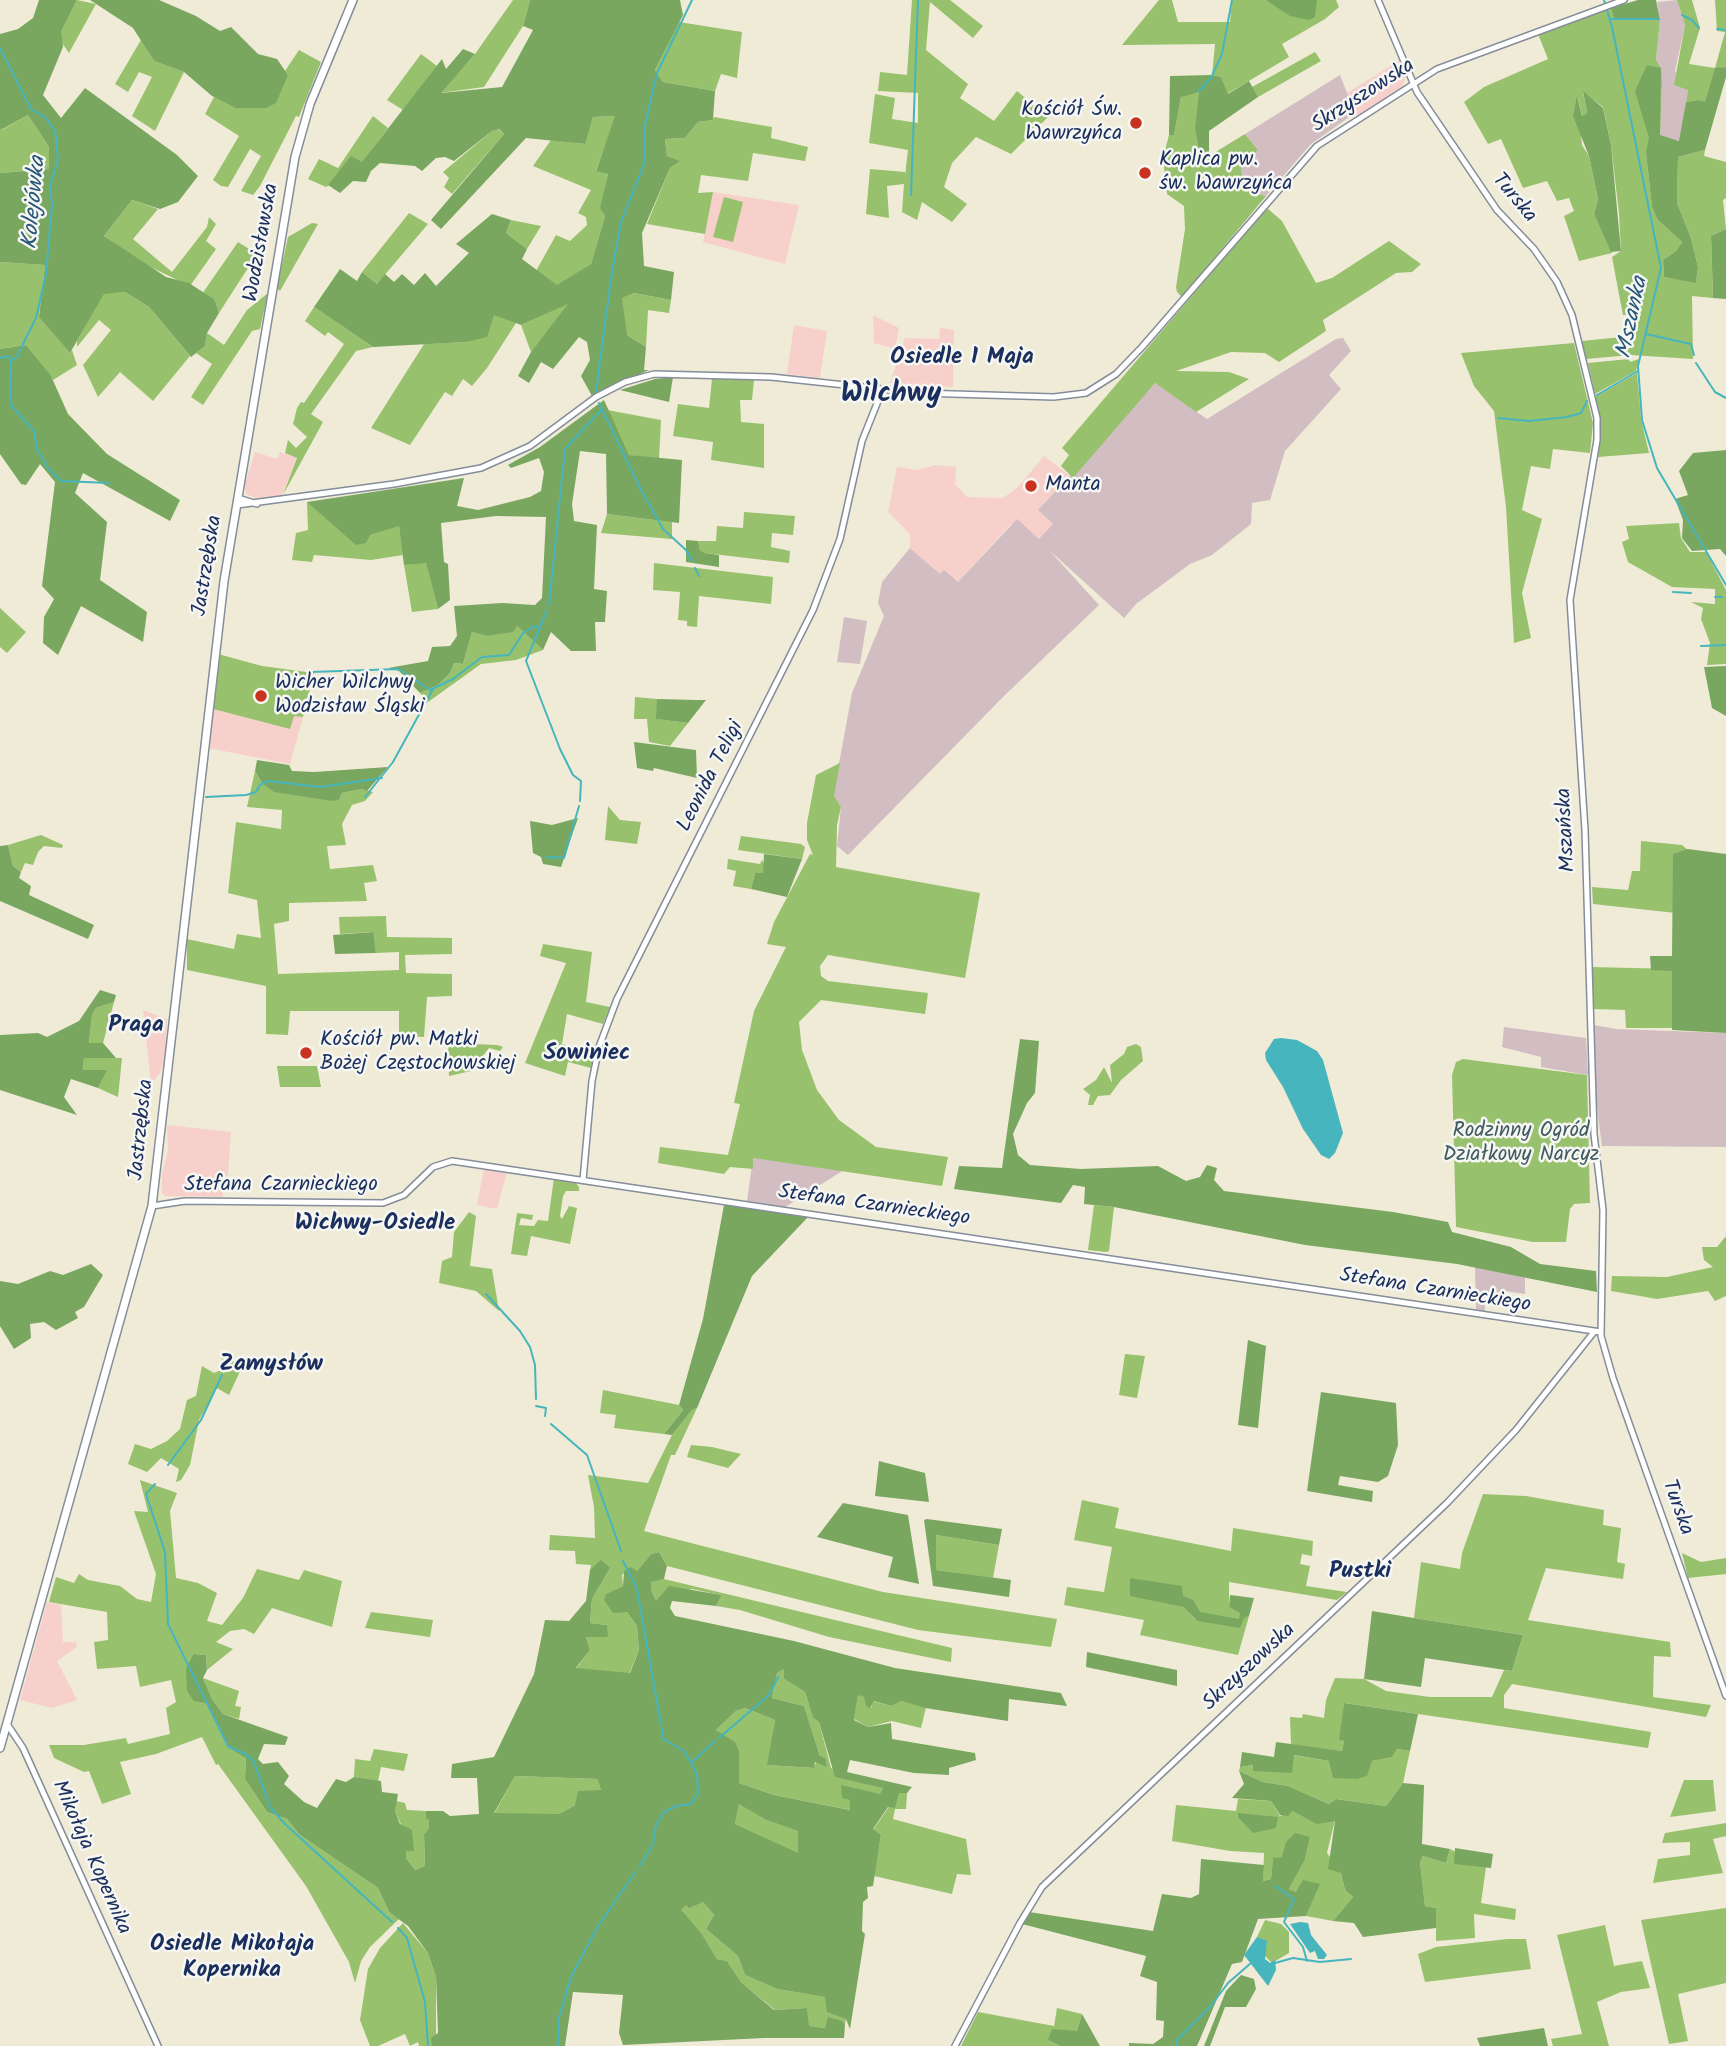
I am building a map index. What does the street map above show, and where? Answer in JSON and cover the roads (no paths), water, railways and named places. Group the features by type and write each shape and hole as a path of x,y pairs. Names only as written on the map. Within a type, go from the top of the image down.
{"main road":[{"name":"Wodzisławska","path":"237,501 297,148 310,104 353,0"},
{"name":"Jastrzębska","path":"0,1748 152,1206 214,649 237,501"}],"street":[{"name":"Turska","path":"1378,0 1412,84 1497,210 1545,263 1564,297 1578,340"},
{"name":"Skrzyszowska","path":"237,501 257,503 481,468 521,451 596,397 639,377 697,373 760,376 882,391 1054,397 1086,393 1116,374 1317,146 1412,84 1458,59 1624,0"},
{"name":"Mszańska","path":"1578,340 1598,430 1570,600 1585,830 1594,1134 1603,1210 1601,1322 1598,1332"},
{"name":"Leonida Teligi","path":"583,1180 592,1081 599,1047 617,999 813,610 840,538 862,441 882,391"},
{"name":"Stefana Czarnieckiego","path":"152,1206 185,1200 388,1203 404,1195 433,1167 452,1161 1598,1332"},
{"name":"Skrzyszowska","path":"955,2046 1042,1887 1447,1503 1516,1430 1598,1332"},
{"name":"Turska","path":"1598,1332 1726,1694"},
{"name":"Mikołaja Kopernika","path":"7,1724 23,1748 158,2046"}],"water":[{"path":"1274,1039 1297,1040 1317,1051 1323,1060 1343,1133 1335,1153 1329,1159 1321,1155 1303,1129 1283,1087 1266,1060 1265,1053"},
{"path":"1308,1923 1311,1935 1327,1955 1324,1959 1318,1959 1315,1951 1310,1953 1290,1924"},
{"path":"1257,1937 1267,1941 1265,1959 1270,1963 1275,1960 1276,1970 1268,1986 1244,1955"}],"waterway":[{"path":"596,392 621,222 645,162 645,125 657,73 692,0"},
{"path":"911,195 918,0"},
{"path":"1199,91 1211,78 1222,54 1232,0"},
{"name":"Mszanka","path":"1604,0 1612,27 1661,268 1638,366 1642,420 1657,468 1726,585"},
{"path":"1682,15 1692,20 1699,28"},
{"path":"1611,19 1659,19"},
{"path":"1717,29 1726,30"},
{"name":"Kolejówka","path":"0,48 31,109 46,118 55,131 58,160 50,186 52,204 46,274 36,318 17,356 11,361 9,356 0,358"},
{"path":"1646,334 1691,344 1694,355"},
{"path":"11,361 10,404 34,431 37,449 48,468 61,481 109,483"},
{"path":"1696,363 1715,392 1726,398"},
{"path":"1597,395 1638,371"},
{"path":"1498,418 1529,421 1567,417 1581,413 1587,401"},
{"path":"599,403 663,529 686,550 692,561"},
{"path":"549,605 565,449 602,409"},
{"path":"695,568 699,576"},
{"path":"1673,592 1691,593"},
{"path":"1715,597 1722,597"},
{"path":"547,610 526,661 560,749 573,775 581,781 580,801"},
{"path":"311,672 399,669 430,690 453,679 482,657 509,655 523,633 535,626 539,628"},
{"path":"1701,646 1726,645"},
{"path":"365,797 393,762 433,689"},
{"path":"206,797 246,795 256,792 260,785 268,781 320,787 382,778"},
{"path":"547,857 564,858 579,806"},
{"path":"486,1294 520,1331 530,1347 535,1365 536,1399"},
{"path":"168,1465 201,1420 222,1375"},
{"path":"536,1406 546,1408 545,1416"},
{"path":"551,1424 587,1455 621,1551"},
{"path":"155,1484 146,1494 165,1552 168,1624 228,1746 247,1755 254,1762 270,1807 284,1823 392,1922"},
{"path":"623,1561 637,1589 661,1725"},
{"path":"719,1738 769,1695 778,1677"},
{"path":"639,1867 653,1844 656,1825 664,1812 676,1806 691,1804 698,1793 697,1773 684,1751 663,1739 662,1728"},
{"path":"693,1761 715,1741"},
{"path":"558,2046 559,2017 572,1975 597,1928 635,1872"},
{"path":"1275,1886 1294,1899 1284,1922 1303,1947 1307,1961"},
{"path":"398,1928 407,1938 425,2002 428,2046"},
{"path":"1275,1963 1293,1958 1320,1962 1351,1959"},
{"path":"1177,2046 1176,2041 1210,2007 1228,1983 1251,1963"}],"place":[{"name":"Kościół Św. Wawrzyńca","path":"1136,123"},
{"name":"Kaplica pw. św. Wawrzyńca","path":"1145,173"},
{"name":"Manta","path":"1031,486"},
{"name":"Wicher Wilchwy Wodzisław Śląski","path":"261,696"},
{"name":"Kościół pw. Matki Bożej Częstochowskiej","path":"306,1053"}],"district":[{"name":"Osiedle 1 Maja","path":"962,359"},
{"name":"Wilchwy","path":"891,396"},
{"name":"Praga","path":"136,1027"},
{"name":"Sowiniec","path":"587,1055"},
{"name":"Wichwy-Osiedle","path":"375,1225"},
{"name":"Zamysłów","path":"271,1366"},
{"name":"Pustki","path":"1360,1573"},
{"name":"Osiedle Mikołaja Kopernika","path":"232,1959"}],"park label":[{"name":"Rodzinny Ogród Działkowy Narcyz","path":"1521,1144"}]}
